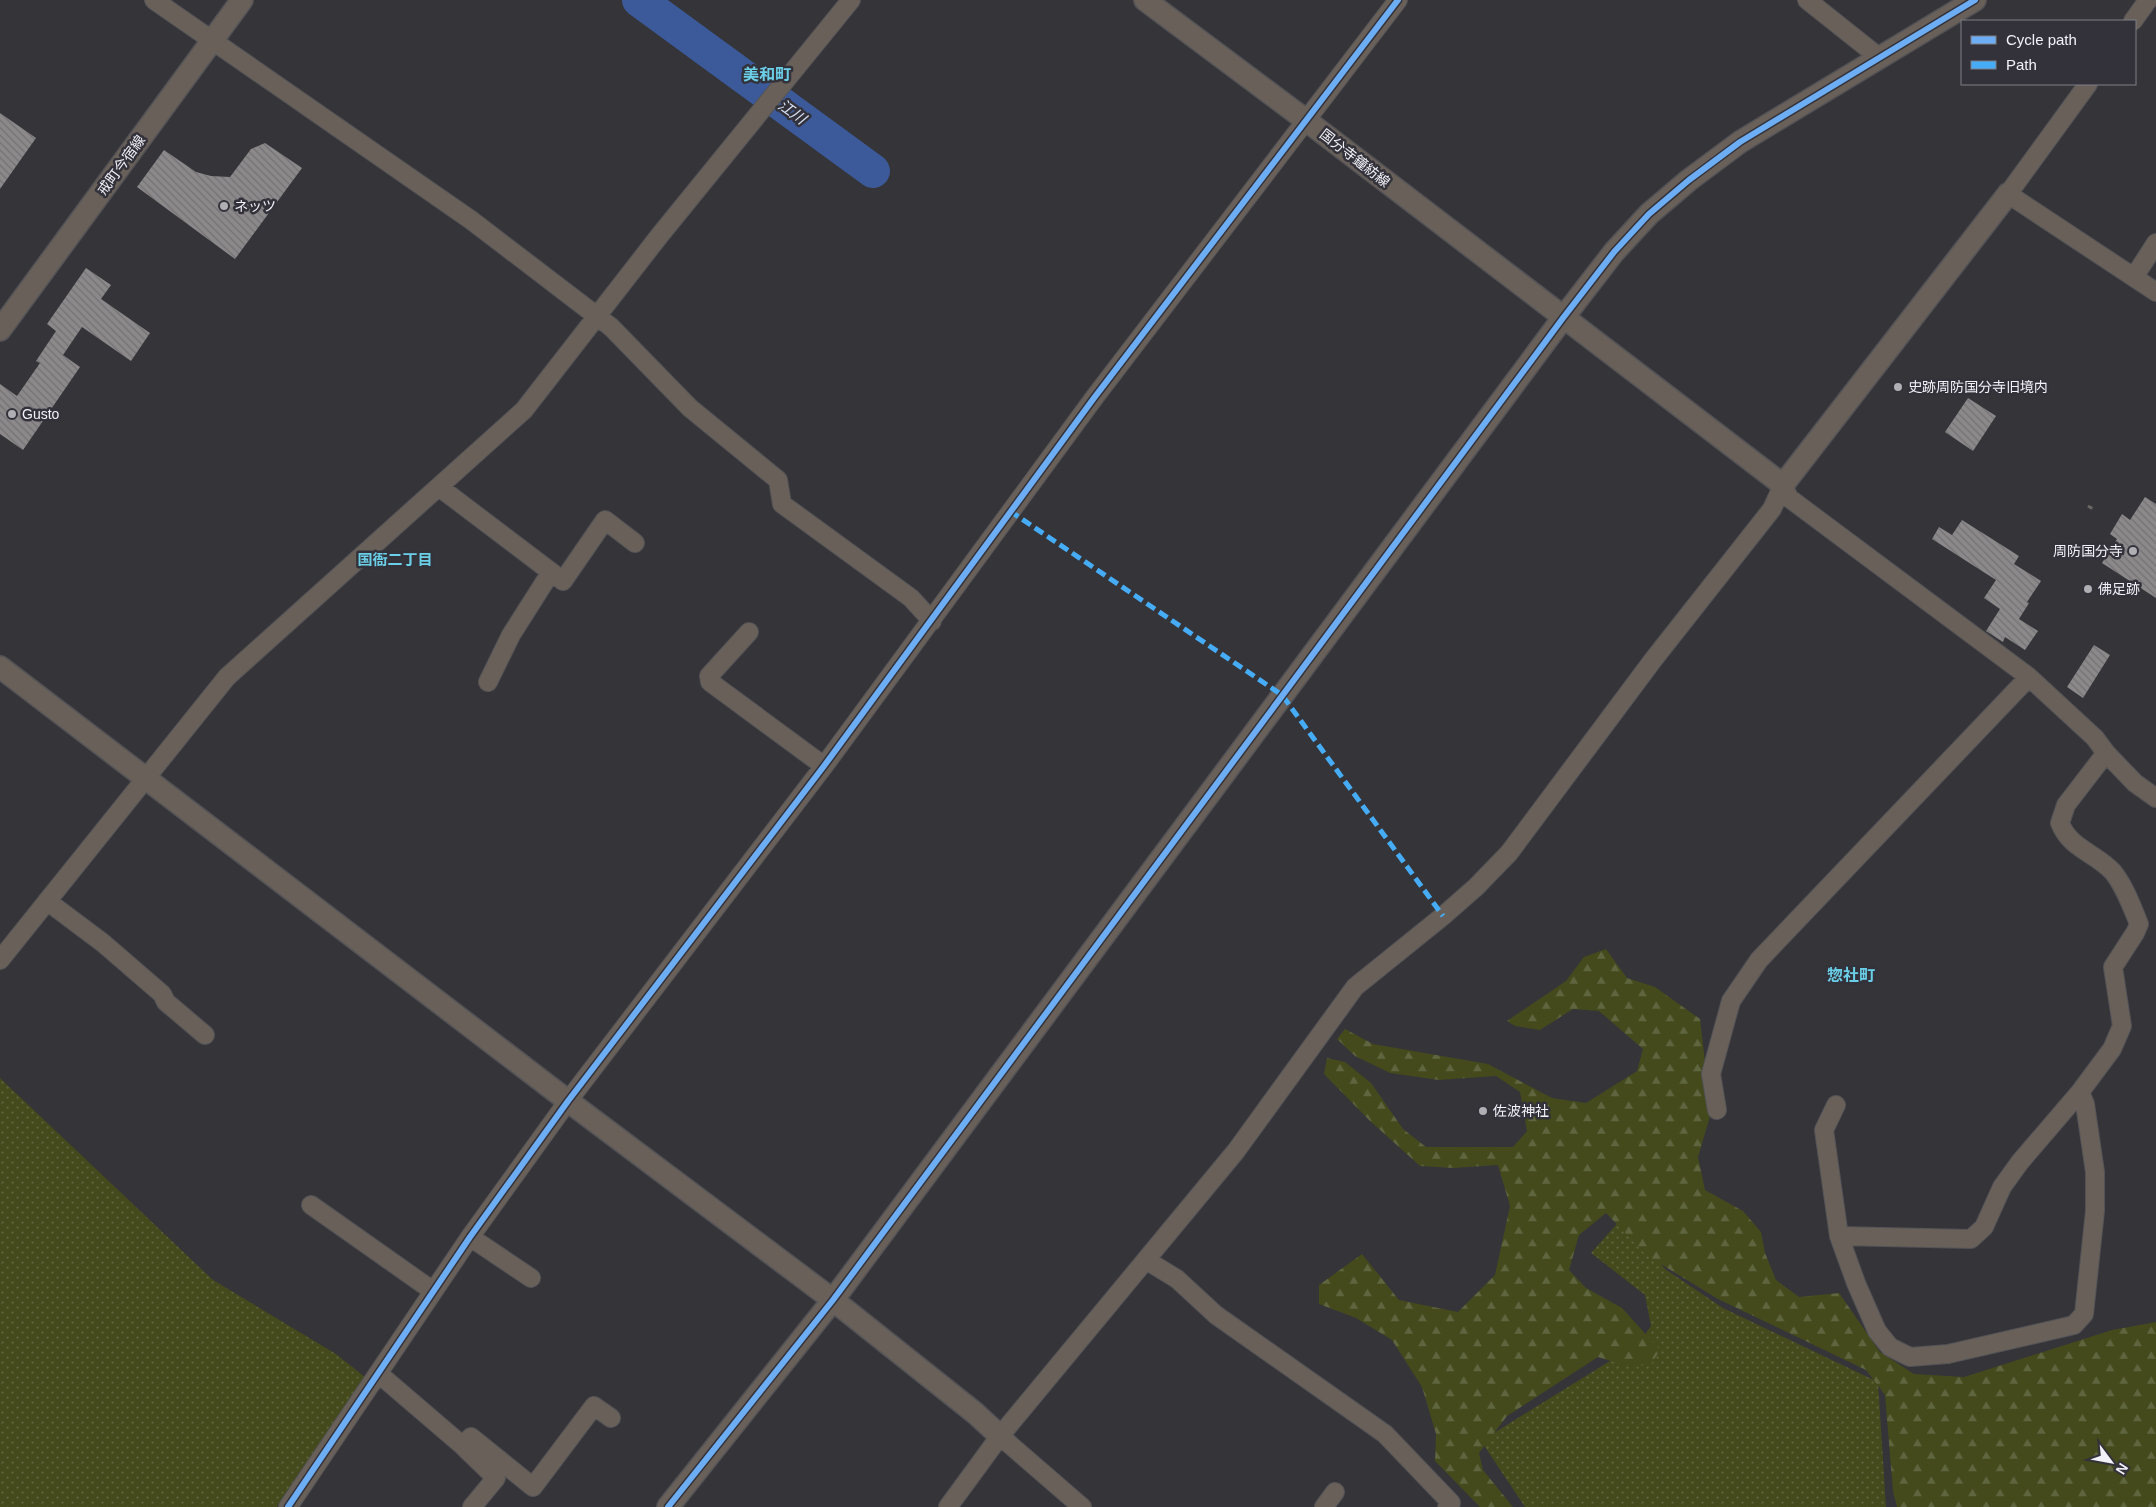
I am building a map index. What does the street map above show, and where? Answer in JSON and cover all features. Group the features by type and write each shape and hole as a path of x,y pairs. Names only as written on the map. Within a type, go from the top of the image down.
{"street":[{"path":"154,0 471,220 611,327 690,408 778,480 782,504 911,598 932,621"},
{"name":"戒町今宿線","path":"0,330 242,0"},
{"path":"0,960 227,677 524,410 660,235 851,0"},
{"name":"国分寺鐘紡線","path":"1144,0 1307,121 1783,485"},
{"path":"288,1507 470,1236 568,1101 824,766 1088,406 1398,0"},
{"path":"1807,0 1880,58"},
{"path":"668,1507 833,1300 1614,252 1643,221 1689,180 1740,142 1975,0"},
{"path":"2134,20 2148,0"},
{"path":"948,1507 1000,1436 1236,1151 1355,987 1443,916 1476,887 1509,853 1653,660 1772,509 1783,485 2008,194 2087,85"},
{"path":"2008,194 2156,292"},
{"path":"2134,277 2156,243"},
{"path":"1783,485 1789,498 2029,677 2094,738 2135,783 2156,798"},
{"path":"439,487 563,581 605,520 635,543"},
{"path":"488,682 511,635 551,572"},
{"path":"749,632 709,676 710,682 824,766"},
{"path":"0,667 568,1101 833,1300 975,1413 1082,1507"},
{"path":"1717,1110 1711,1074 1731,1001 1759,960 2029,677"},
{"path":"1839,1236 1971,1239 1984,1227 2002,1187 2020,1162 2080,1092 2112,1049 2122,1026 2113,967 2135,934 2139,924 2130,900 2112,872 2065,836 2060,823 2066,805 2106,753"},
{"path":"47,901 104,943 162,994 166,1002 205,1034"},
{"path":"1836,1105 1824,1130 1839,1236 1856,1283 1877,1331 1890,1347 1910,1357 1948,1354 2074,1325 2084,1314 2095,1211 2095,1172 2084,1104 2080,1092"},
{"path":"311,1205 433,1290"},
{"path":"470,1236 531,1278"},
{"path":"1146,1260 1177,1279 1216,1315 1385,1434 1451,1503 1447,1507"},
{"path":"379,1374 463,1446 496,1478 472,1507"},
{"path":"463,1446 471,1437 533,1487 594,1406 611,1418"},
{"path":"1324,1507 1335,1492"}],"path":[{"path":"2088,506 2094,509"}],"green space":[{"path":"1606,949 1627,978 1655,987 1700,1019 1711,1113 1698,1157 1705,1190 1743,1211 1761,1232 1765,1253 1776,1280 1799,1297 1839,1293 1880,1352 1914,1374 1964,1377 2112,1330 2156,1322 2156,1507 1897,1507 1893,1491 1885,1395 1866,1370 1718,1299 1646,1255 1606,1213 1579,1235 1569,1270 1586,1288 1622,1308 1660,1350 1652,1363 1633,1368 1598,1357 1507,1416 1479,1453 1483,1470 1513,1507 1480,1507 1435,1461 1436,1434 1422,1387 1392,1340 1356,1318 1319,1304 1319,1285 1362,1254 1399,1300 1458,1312 1495,1275 1510,1206 1498,1165 1453,1168 1420,1166 1369,1120 1324,1074 1327,1058 1345,1062 1371,1083 1403,1129 1426,1147 1513,1147 1527,1131 1520,1092 1496,1076 1439,1080 1390,1073 1355,1056 1337,1039 1345,1029 1373,1044 1488,1064 1552,1098 1586,1103 1637,1071 1643,1049 1599,1011 1573,1009 1540,1030 1515,1026 1507,1021 1566,981 1584,957"},
{"path":"0,1078 213,1280 336,1354 365,1377 277,1507 0,1507"},
{"path":"1622,1218 1665,1269 1723,1308 1878,1382 1886,1507 1525,1507 1481,1441 1639,1343 1651,1326 1645,1295 1591,1253"}],"building":[{"path":"0,113 36,138 0,189"},
{"path":"265,143 302,168 235,259 137,187 164,150 196,172 211,176 230,177 251,149"},
{"path":"86,268 111,285 101,299 150,333 131,361 82,327 63,355 80,367 23,450 0,434 0,384 17,396 40,363 36,361 56,331 47,324"},
{"path":"1968,398 1996,416 1973,451 1945,432"},
{"name":"周防国分寺","path":"2145,497 2156,504 2156,598 2102,563 2117,539 2110,534 2122,514 2130,520"},
{"path":"1962,520 2019,556 2014,564 2041,581 2027,602 2029,603 2019,619 2038,631 2025,650 2005,637 2003,642 1986,631 2000,609 1984,598 1996,580 1932,539 1939,527 1952,535"},
{"path":"2094,645 2110,655 2083,698 2067,687"}],"waterway":[{"name":"江川","path":"639,0 873,171"}],"marked path":[{"path":"1010,511 1282,695 1443,916"}],"cycle path":[{"path":"288,1507 470,1237 568,1101 824,766 1094,398 1398,0"},
{"path":"668,1507 833,1300 1614,252 1649,214 1689,180 1740,142 1975,0"}],"place":[{"name":"ネッツ","path":"224,206"},
{"name":"史跡周防国分寺旧境内","path":"1898,387"},
{"name":"Gusto","path":"12,414"},
{"name":"周防国分寺","path":"2133,551"},
{"name":"佛足跡","path":"2088,589"},
{"name":"佐波神社","path":"1483,1111"}],"district":[{"name":"美和町","path":"767,74"},
{"name":"国衙二丁目","path":"395,560"},
{"name":"惣社町","path":"1851,975"}]}
